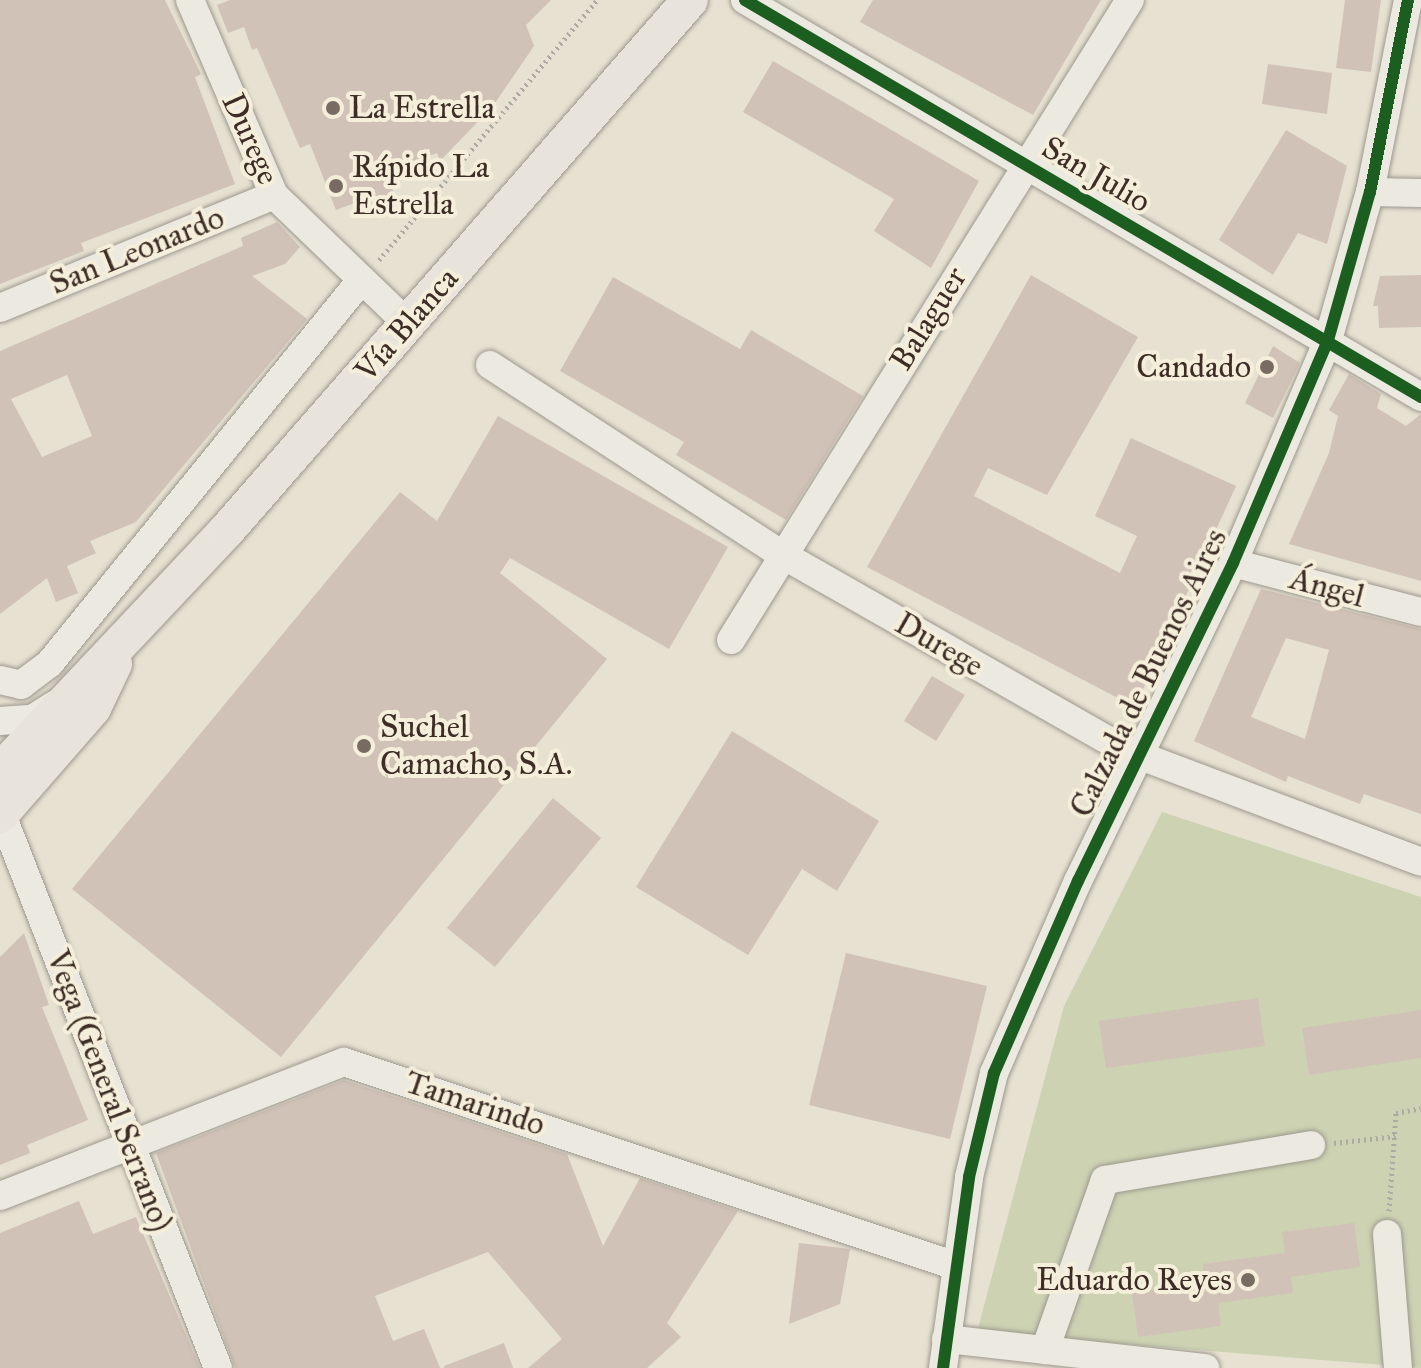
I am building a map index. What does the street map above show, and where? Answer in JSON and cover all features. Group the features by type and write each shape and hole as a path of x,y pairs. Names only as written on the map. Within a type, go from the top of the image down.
{"main road":[{"name":"Vía Blanca","path":"0,771 64,699 121,648 409,325 690,0"},
{"name":"Vía Blanca","path":"1,813 93,708 121,648"}],"street":[{"name":"Durege","path":"190,0 274,195 360,282 409,325"},
{"name":"San Julio","path":"745,0 1421,397"},
{"name":"Balaguer","path":"731,640 1130,0"},
{"name":"Calzada de Buenos Aires","path":"943,1368 956,1266 994,1073 1137,755 1233,563 1328,340 1370,192 1408,0"},
{"path":"1370,192 1421,193"},
{"name":"San Leonardo","path":"0,308 274,195"},
{"path":"0,680 21,685 50,663 360,282"},
{"name":"Durege","path":"490,365 783,555 1137,755 1421,862"},
{"name":"Ángel","path":"1233,563 1421,612"},
{"path":"0,721 32,719 64,699"},
{"name":"Vega (General Serrano)","path":"1,813 135,1141 218,1368"},
{"name":"Tamarindo","path":"0,1196 344,1062 956,1266"},
{"path":"1045,1350 1105,1180 1311,1145"},
{"path":"1387,1234 1398,1368"},
{"path":"946,1339 1205,1368"}],"path":[{"path":"360,282 597,0"},
{"path":"1387,1234 1396,1113 1421,1108"},
{"path":"1311,1145 1396,1136"}],"green space":[{"path":"1162,812 1421,897 1421,1368 977,1332 1064,1006"}],"building":[{"path":"0,0 165,0 201,74 195,77 235,184 81,243 84,251 0,284"},
{"path":"230,0 551,0 526,25 534,46 493,106 440,161 437,153 386,173 398,203 366,216 360,201 336,210 310,144 300,148 257,48 252,50 244,27 228,33 217,5"},
{"path":"873,0 1101,0 1033,115 860,22"},
{"path":"1345,0 1381,0 1371,72 1336,68"},
{"path":"773,61 979,181 931,268 874,231 894,199 743,112"},
{"path":"1268,64 1332,73 1327,114 1262,104"},
{"path":"1286,130 1347,166 1327,244 1298,233 1273,275 1219,240"},
{"path":"277,222 300,247 285,264 252,276 307,319 136,522 90,541 96,553 67,566 78,593 56,602 47,578 0,614 0,351 243,246 241,238","holes":["67,375 92,436 42,457 11,399"]},
{"path":"1031,275 1138,337 1047,495 988,468 974,496 1120,573 1137,536 1095,516 1131,438 1236,486 1135,707 867,567"},
{"path":"1421,275 1421,327 1379,328 1378,306 1373,306 1380,276"},
{"path":"613,277 740,349 751,330 863,396 786,520 676,455 684,442 560,371"},
{"path":"1273,346 1300,363 1273,418 1245,403"},
{"path":"1349,374 1381,394 1377,408 1406,426 1421,414 1421,581 1289,544 1329,453 1338,416 1329,410"},
{"name":"Suchel Camacho, S.A.","path":"498,416 728,547 669,649 510,558 500,573 607,659 281,1057 72,889 400,492 437,521"},
{"path":"1261,589 1421,629 1421,814 1364,794 1360,804 1288,776 1286,782 1194,741","holes":["1286,638 1329,650 1305,739 1251,717"]},
{"path":"932,676 965,695 936,741 904,721"},
{"path":"732,731 879,821 837,891 802,869 748,955 636,887"},
{"path":"553,798 601,838 495,967 447,928"},
{"path":"24,933 49,1005 42,1007 88,1120 27,1145 30,1153 0,1165 0,957"},
{"path":"846,953 987,986 950,1139 809,1105"},
{"path":"1258,998 1265,1046 1106,1068 1099,1021"},
{"path":"1421,1010 1421,1058 1309,1075 1302,1028"},
{"path":"344,1080 567,1154 603,1246 640,1178 738,1211 667,1323 681,1337 647,1368 528,1368 562,1339 488,1252 375,1296 393,1341 424,1329 440,1368 235,1368 156,1153"},
{"path":"79,1201 93,1234 136,1217 200,1368 0,1368 0,1233"},
{"name":"Eduardo Reyes","path":"1354,1223 1360,1267 1291,1277 1293,1293 1218,1303 1221,1326 1138,1337 1132,1293 1205,1283 1203,1264 1285,1253 1282,1232"},
{"path":"799,1243 850,1249 840,1304 789,1324"},
{"path":"504,1343 513,1368 444,1368 444,1366"}],"cycle path":[{"path":"745,0 1421,397"},
{"path":"943,1368 969,1177 994,1073 1078,881 1233,563 1328,340 1370,192 1408,0"}],"place":[{"name":"La Estrella","path":"333,108"},
{"name":"Rápido La Estrella","path":"336,186"},
{"name":"Candado","path":"1267,367"},
{"name":"Suchel Camacho, S.A.","path":"364,746"},
{"name":"Eduardo Reyes","path":"1248,1280"}]}
